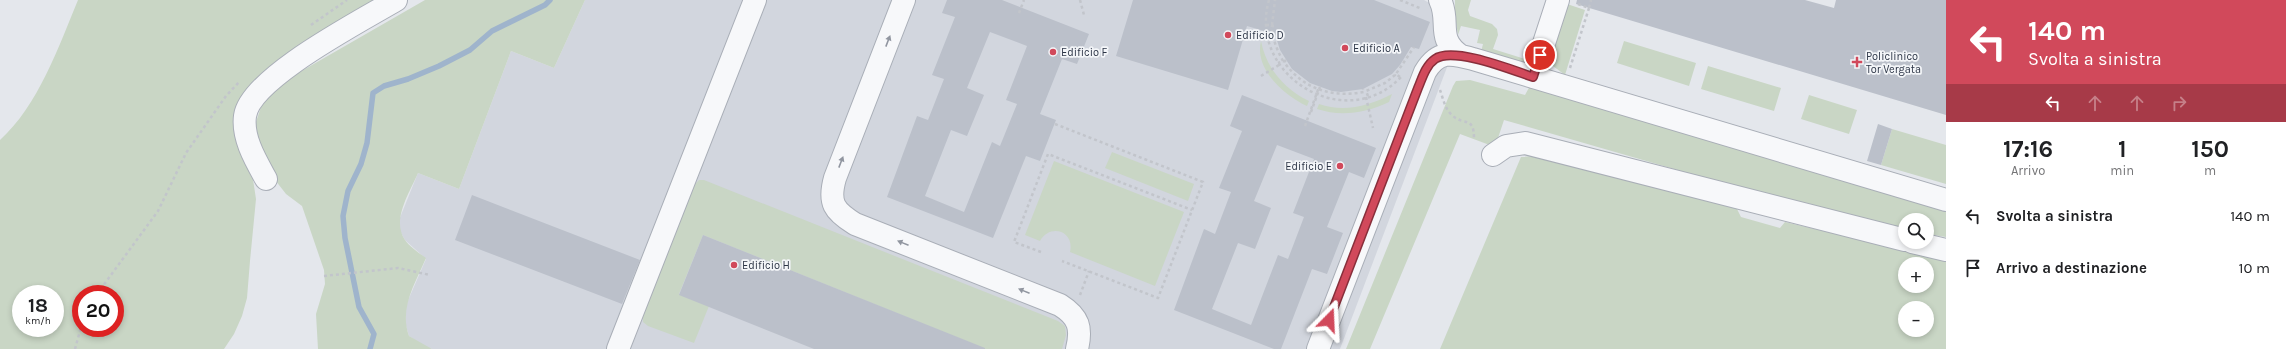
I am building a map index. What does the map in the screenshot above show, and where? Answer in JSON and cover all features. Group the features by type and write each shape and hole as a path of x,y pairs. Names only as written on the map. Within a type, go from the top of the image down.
{"lane":[{"path":"266,179 254,158 245,129 245,115 248,104 279,71 396,0"},
{"path":"618,349 755,0"},
{"path":"904,0 835,178 831,194 834,207 856,224 1068,302 1070,312 1078,322 1080,332 1076,349"},
{"path":"1440,0 1444,12 1445,38 1452,49 1461,56"},
{"path":"1533,77 1566,1"},
{"path":"1318,349 1418,88 1429,65 1433,60 1445,54 1461,56 1946,200"},
{"path":"1493,155 1506,146 1525,143 1898,238"},
{"path":"1934,247 1946,250"}],"path":[{"path":"308,27 347,0"},
{"path":"1019,13 1024,0"},
{"path":"1080,0 1084,14"},
{"path":"1270,0 1266,25 1273,53 1279,64 1295,82 1305,90 1341,100 1367,97 1388,87 1404,74"},
{"path":"1266,25 1272,25 1275,0"},
{"path":"1565,87 1591,0"},
{"path":"1566,1 1589,8"},
{"path":"1261,76 1283,61 1274,39 1272,26 1274,26"},
{"path":"1400,78 1396,74 1414,47"},
{"path":"1286,60 1284,62 1290,70 1308,85 1341,94 1364,92 1364,89"},
{"path":"1429,65 1446,106 1453,117 1468,121 1474,128 1474,139"},
{"path":"1373,128 1366,91 1385,83 1395,75 1393,73"},
{"path":"104,285 158,211 186,153 226,96 242,79"},
{"path":"1311,112 1319,88"},
{"path":"1305,126 1319,88"},
{"path":"1054,124 1203,182 1158,298 1062,261"},
{"path":"1041,252 1014,242 1048,154 1192,210"},
{"path":"324,276 398,268 430,275"},
{"path":"1068,302 1080,296 1089,271"},
{"path":"75,349 78,337"}],"shaded area":[{"path":"585,0 1424,0 1431,4 1457,41 1340,349 432,349 424,346 409,336 405,323 406,305 426,259 405,240 400,231 399,220 418,173 459,189 511,51 554,68"}],"green space":[{"path":"78,0 381,0 248,89 252,173 256,199 247,298 242,316 234,334 224,349 0,349 0,140 26,110 55,56"},
{"path":"425,0 585,0 554,68 511,51 459,189 418,173 403,206 400,224 401,232 409,245 426,258 413,287 407,306 406,326 409,336 432,349 318,349 316,314 325,284 324,270 302,206 286,194 272,176 256,138 256,122 261,107 272,88"},
{"path":"1455,0 1471,0 1468,10 1470,16 1492,24 1497,29 1498,35 1493,49 1525,59 1524,64 1481,52 1483,44 1477,43 1480,30 1461,26 1458,35 1455,16"},
{"path":"1567,4 1585,10 1565,75 1553,66 1551,57"},
{"path":"1261,41 1267,60 1272,69 1292,91 1309,101 1307,106 1280,88 1266,71 1260,51"},
{"path":"1624,41 1696,63 1689,86 1617,63"},
{"path":"1708,66 1781,88 1774,111 1701,89"},
{"path":"1470,80 1525,95 1531,84 1946,203 1946,237 1934,235 1934,213 1898,213 1898,228 1834,215 1504,120 1495,147 1460,134 1370,349 1346,349 1456,81"},
{"path":"1392,94 1389,102 1371,109 1353,113 1335,113 1317,109 1319,104 1338,108 1356,107 1374,102"},
{"path":"1809,95 1857,110 1849,134 1801,119"},
{"path":"1892,129 1946,145 1946,184 1881,165"},
{"path":"1112,152 1194,184 1188,201 1105,168"},
{"path":"1535,156 1573,162 1737,209 1741,217 1780,228 1785,222 1933,257 1898,257 1898,293 1934,293 1934,257 1946,260 1946,349 1440,349 1521,157"},
{"path":"1054,161 1184,212 1155,286 1070,252 1071,245 1069,239 1061,232 1050,232 1044,235 1040,241 1025,235"},
{"path":"699,180 704,180 1058,321 1065,326 1066,335 1062,349 963,349 966,341 703,235 679,294 709,306 694,343 648,326 643,322 643,316 695,184"}],"building":[{"path":"947,0 1002,0 1089,34 1077,64 1062,59 1040,114 1056,120 1040,161 1026,156 993,238 887,197 917,116 928,120 944,79 932,75 955,17 942,13","holes":["990,32 1027,46 1006,100 1017,104 1000,146 992,142 964,212 925,196 951,130 967,136 984,95 967,88"]},
{"path":"1133,0 1374,0 1430,22 1419,49 1411,47 1400,65 1392,74 1363,89 1341,92 1332,91 1310,83 1292,69 1280,50 1275,34 1247,26 1228,90 1116,56"},
{"name":"Policlinico Tor Vergata","path":"1577,0 1805,0 1834,8 1836,0 1946,0 1946,115 1576,4"},
{"path":"1242,95 1376,148 1364,178 1349,172 1327,227 1343,233 1327,274 1312,269 1281,349 1274,349 1174,310 1204,229 1215,234 1231,192 1219,188 1242,131 1230,126","holes":["1277,145 1314,159 1293,213 1304,217 1288,259 1278,255 1251,325 1212,309 1238,243 1255,249 1271,208 1254,201"]},
{"path":"1878,124 1892,129 1881,165 1867,161"},
{"path":"472,195 640,260 622,304 455,240"},
{"name":"Edificio H","path":"703,235 985,349 814,349 679,295"}],"waterway":[{"path":"370,349 374,334 359,307 345,238 343,216 348,191 361,164 367,143 373,93 384,86 408,79 439,66 470,50 492,31 545,5 550,0"}],"place":[{"name":"Edificio D","path":"1228,35"},
{"name":"Edificio A","path":"1345,48"},
{"name":"Edificio F","path":"1053,52"},
{"name":"Policlinico Tor Vergata","path":"1857,62"},
{"name":"Edificio E","path":"1340,166"},
{"name":"Edificio H","path":"734,265"}],"route":[{"path":"1329,320 1418,88 1429,65 1438,57 1449,54 1473,59 1533,77 1540,55"}]}
